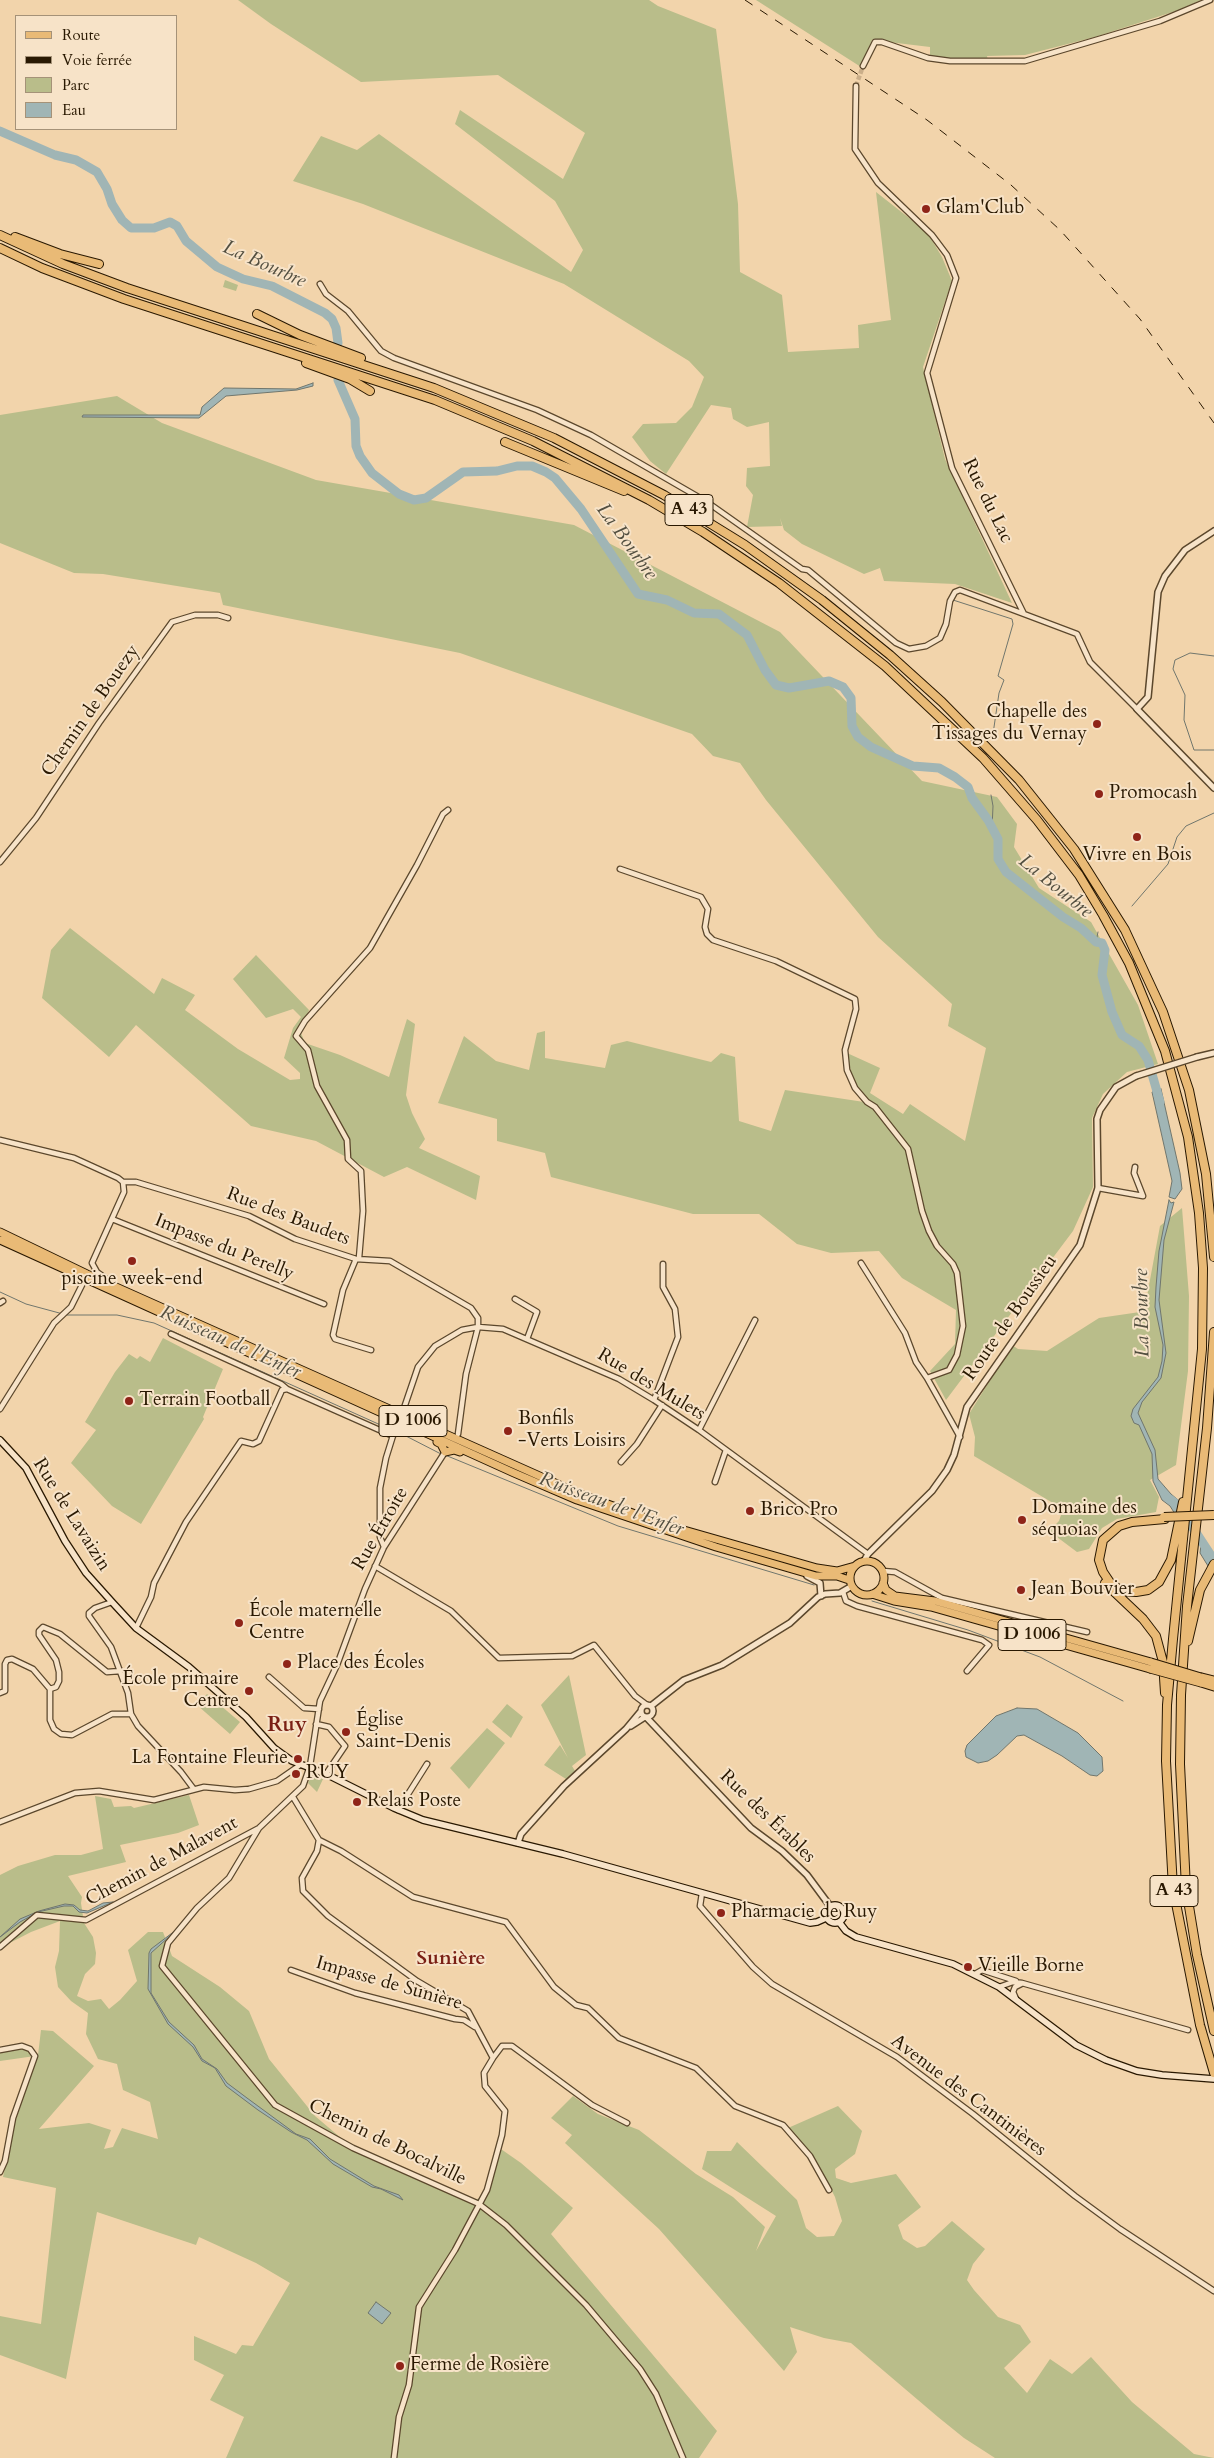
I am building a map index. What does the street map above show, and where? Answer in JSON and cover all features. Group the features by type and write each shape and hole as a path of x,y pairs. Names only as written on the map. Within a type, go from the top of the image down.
{"highway":[{"path":"0,231 60,254 99,264"},
{"name":"A 43","path":"0,235 63,264 127,288 434,388 511,418 579,450 664,494 744,545 822,600 890,654 942,702 1019,780 1074,849 1101,889 1138,955 1163,1012 1188,1090 1200,1137 1211,1212 1214,1256"},
{"name":"A 43","path":"0,248 80,284 217,330 372,378 463,412 578,462 679,517 743,558 813,608 885,666 933,709 983,758 1037,820 1079,876 1116,937 1138,984 1165,1051 1183,1115 1195,1175 1202,1250 1202,1323 1190,1480 1185,1503 1184,1532 1167,1705 1166,1790 1173,1888 1192,1990 1214,2073"},
{"path":"257,314 293,332 434,388"},
{"path":"217,330 340,375 370,391"},
{"path":"506,442 597,479 679,517"},
{"name":"A 43","path":"1214,1332 1183,1662 1180,1764 1186,1888 1197,1955 1214,2031"},
{"path":"1164,1518 1132,1522 1119,1526 1103,1540 1099,1560 1103,1572 1111,1584 1118,1589 1130,1592 1144,1591 1155,1586 1167,1570 1185,1503"},
{"path":"1167,1705 1163,1662 1156,1636 1143,1619 1100,1577 1095,1555 1101,1536 1116,1524 1131,1519 1214,1516"},
{"path":"1183,1662 1200,1590 1212,1566"}],"main road":[{"name":"D 1006","path":"0,1232 123,1290 572,1491 663,1524 822,1570 844,1570 855,1566"},
{"name":"D 1006","path":"0,1240 546,1487 619,1516 779,1566 816,1576 837,1576 851,1583"},
{"path":"417,1429 426,1437 441,1444 443,1455 454,1450 478,1457"},
{"name":"Rue de Lavaizin","path":"0,1440 26,1468 65,1541 86,1573 112,1602 136,1628 175,1656 246,1717 274,1748 300,1765 326,1774 398,1810 423,1820 518,1843 810,1923 826,1918"},
{"path":"864,1561 877,1564 883,1572 883,1584 872,1594 862,1594 851,1583 851,1570 864,1561"},
{"name":"D 1006","path":"883,1584 886,1590 895,1596 935,1601 1150,1666"},
{"name":"D 1006","path":"872,1594 894,1601 931,1607 1201,1680 1214,1680"},
{"name":"D 1006","path":"1201,1680 1214,1688"},
{"path":"838,1905 842,1908 844,1916 839,1922 832,1922 826,1918 826,1910 830,1906 838,1905"},
{"path":"839,1922 846,1931 856,1937 953,1964 975,1974 999,1987 1076,2045 1106,2060 1137,2071 1162,2076 1214,2079"}],"street":[{"path":"863,66 875,42 882,42 928,58 950,61 1025,61 1160,21 1210,0"},
{"name":"Rue du Lac","path":"856,86 855,149 878,183 932,235 947,255 956,278 927,373 952,468 1024,614"},
{"path":"320,284 326,294 348,311 372,341 394,358 537,410 591,435 707,502 802,569 808,570 896,643 909,649 926,646 940,638 946,624 950,601 955,592 960,590 1077,634 1090,662 1214,788"},
{"path":"1137,709 1148,697 1158,592 1165,576 1185,550 1214,531"},
{"name":"Chemin de Bouezy","path":"0,862 36,818 99,724 172,622 195,615 218,615 228,618"},
{"path":"371,1350 335,1339 333,1335 343,1290 358,1258 363,1210 361,1171 348,1159 347,1140 317,1086 308,1050 296,1036 305,1021 370,948 417,865 443,814 448,810"},
{"path":"620,869 701,897 708,909 705,927 707,934 713,940 776,961 855,999 856,1009 845,1050 847,1070 855,1088 867,1102 875,1107 908,1149 922,1211 937,1246 953,1264 956,1273 963,1326 953,1364 948,1370 927,1378"},
{"name":"Route de Boussieu","path":"864,1561 868,1554 932,1491 947,1470 960,1437 967,1407 1080,1245 1098,1188 1096,1119 1100,1110 1116,1087 1136,1076 1214,1053"},
{"path":"0,1140 74,1158 123,1182 124,1192 92,1263 97,1272 123,1290"},
{"path":"1098,1188 1143,1196 1134,1173 1135,1167"},
{"name":"Rue des Baudets","path":"123,1182 136,1182 249,1216 295,1239 358,1258 381,1259 397,1264 471,1308 478,1318 478,1327"},
{"name":"Impasse du Perelly","path":"112,1219 324,1304"},
{"path":"861,1263 905,1333 916,1362 960,1437"},
{"path":"654,1400 678,1337 675,1308 663,1287 662,1264"},
{"path":"0,1409 54,1323 71,1307 85,1279"},
{"path":"515,1299 537,1312 527,1339"},
{"path":"699,1430 755,1320"},
{"path":"458,1434 466,1374 478,1327"},
{"name":"Rue des Mulets","path":"403,1411 415,1374 430,1350 449,1336 462,1330 478,1327 503,1329 619,1379 654,1400 699,1430 868,1554"},
{"path":"171,1334 282,1384 287,1389 393,1436"},
{"path":"136,1628 151,1597 154,1583 190,1514 241,1441 253,1444 259,1441 282,1390 287,1389"},
{"path":"621,1462 637,1444 662,1405"},
{"path":"384,1547 380,1537 380,1488 396,1426"},
{"path":"446,1436 458,1434"},
{"path":"458,1434 472,1447"},
{"path":"715,1482 726,1450"},
{"name":"Rue Étroite","path":"259,1828 304,1786 309,1769 318,1708 375,1566 384,1547 443,1455"},
{"path":"375,1566 451,1611 495,1657 503,1659 566,1657 580,1653 594,1645 635,1696 651,1709"},
{"path":"779,1566 812,1578 820,1584 821,1596"},
{"path":"883,1572 895,1572 942,1598 1087,1632"},
{"path":"626,1729 646,1717 662,1698 684,1680 722,1665 790,1623 821,1596 843,1592 851,1583"},
{"path":"843,1592 846,1601 857,1606 982,1640 989,1646 967,1671"},
{"path":"112,1602 94,1608 89,1613 89,1616 111,1647 128,1693 131,1714 138,1726 181,1772 193,1788"},
{"path":"50,1689 56,1688 59,1681 59,1672 56,1660 39,1635 39,1631 44,1627 60,1634 107,1672 121,1671"},
{"path":"0,1693 5,1691 5,1664 7,1660 12,1658 33,1669 50,1689 50,1720 54,1729 61,1734 72,1735 112,1714 131,1714"},
{"path":"269,1677 304,1708 318,1708"},
{"path":"635,1696 641,1711"},
{"path":"518,1843 521,1834 564,1786 626,1729 641,1711 651,1709"},
{"name":"Rue des Érables","path":"651,1709 660,1731"},
{"name":"Rue des Érables","path":"641,1711 751,1828 782,1851 807,1875 830,1906"},
{"path":"316,1724 329,1727 346,1746 326,1774"},
{"path":"398,1810 427,1764"},
{"path":"0,1822 82,1791 99,1791 154,1800 193,1788 204,1787 235,1790 265,1786 285,1777 300,1765"},
{"path":"293,1797 319,1840 342,1850 413,1897 506,1922 554,1987 576,2005 588,2008 620,2038 696,2068 735,2106 783,2125 810,2156 829,2190"},
{"name":"Chemin de Malavent","path":"0,1947 36,1915 86,1920 259,1828"},
{"name":"Chemin de Bocalville","path":"259,1828 229,1878 197,1908 168,1943 162,1966 275,2105 353,2148 479,2204"},
{"path":"319,1840 318,1851 302,1878 303,1890 328,1916 417,1981 468,2011 492,2058"},
{"name":"Avenue des Cantinières","path":"702,1893 700,1906 753,1967 772,1984 903,2062 1089,2206 1214,2291"},
{"name":"Impasse de Sunière","path":"291,1970 355,1993 464,2020 477,2029"},
{"path":"975,1974 982,1970 1188,2030"},
{"path":"999,1987 1013,1982 1022,1983"},
{"path":"1016,2001 1013,1992 1015,1987 1022,1983"},
{"path":"0,2050 22,2046 30,2049 35,2056 13,2118 5,2161 0,2172"},
{"path":"394,2458 399,2417 409,2385 420,2306 455,2250 486,2190 502,2135 505,2111 486,2086 484,2073 492,2058 502,2046 512,2046 592,2105 627,2123"},
{"path":"479,2204 506,2225 586,2305 640,2369 656,2394 683,2458"}],"green space":[{"path":"238,0 649,0 658,6 716,29 738,204 740,272 782,295 788,352 859,348 858,325 891,320 876,192 927,232 942,257 952,281 923,367 945,459 1012,603 955,584 884,581 880,568 864,574 802,544 784,530 780,518 782,526 747,527 753,495 746,486 747,468 770,466 769,422 747,427 733,419 731,408 711,405 666,474 650,461 632,437 643,424 676,423 692,407 704,377 689,361 564,284 363,204 293,181 321,136 357,150 379,134 571,272 583,250 555,201 455,124 460,110 563,179 585,133 498,75 361,82 271,24"},
{"path":"756,0 1201,0 1179,10 1095,37 1025,55 987,56 988,61 930,58 930,47 872,40 861,67"},
{"path":"225,280 238,285 236,291 223,287"},
{"path":"117,396 162,423 316,480 574,525 780,632 922,781 997,797 1017,824 1014,847 1039,888 1091,922 1138,1005 1158,1064 1127,1072 1103,1094 1092,1118 1093,1187 1073,1231 946,1400 930,1371 955,1344 956,1310 902,1278 879,1251 831,1253 797,1244 759,1214 693,1214 551,1177 545,1153 497,1141 497,1119 438,1103 464,1036 496,1061 529,1070 537,1033 545,1031 545,1058 605,1068 611,1045 627,1041 711,1062 721,1053 735,1057 739,1121 771,1131 785,1090 864,1102 852,1077 847,1053 880,1068 870,1093 903,1114 910,1104 965,1141 986,1048 948,1026 952,1004 878,937 766,800 740,763 713,756 692,734 460,653 223,605 220,593 103,574 74,573 0,543 0,415"},
{"path":"70,928 154,994 162,978 195,995 185,1010 238,1049 290,1080 300,1079 300,1073 284,1058 293,1028 301,1017 293,1009 266,1018 233,979 256,955 309,1010 301,1033 305,1043 340,1055 389,1077 407,1019 415,1024 406,1095 412,1113 425,1139 419,1148 480,1176 476,1200 407,1167 384,1177 316,1141 251,1126 136,1025 109,1057 42,998 51,950"},
{"path":"1182,1208 1189,1296 1188,1371 1176,1465 1150,1480 1159,1497 1156,1512 1117,1519 1102,1528 1089,1549 1077,1552 1049,1531 1059,1521 1063,1509 974,1456 975,1437 969,1414 1012,1345 1018,1349 1047,1351 1099,1318 1140,1312 1147,1296 1160,1226"},
{"path":"163,1338 223,1369 203,1417 204,1419 141,1524 112,1506 71,1463 96,1430 85,1422 115,1372 129,1354 137,1359 140,1356 150,1362"},
{"path":"569,1675 586,1755 572,1766 575,1771 566,1779 544,1765 560,1745 568,1758 541,1705"},
{"path":"207,1694 240,1722 230,1734 197,1705"},
{"path":"507,1704 523,1717 511,1738 492,1722"},
{"path":"487,1728 505,1743 469,1789 450,1768"},
{"path":"312,1775 323,1779 317,1792 308,1783"},
{"path":"189,1795 199,1825 178,1833 120,1845 126,1862 68,1876 82,1897 84,1923 93,1937 96,1953 95,1964 85,1974 77,1996 88,2001 101,1999 109,2009 137,1981 128,1950 148,1932 163,1932 172,1956 220,1987 249,2011 269,2059 315,2116 354,2149 473,2202 483,2195 498,2147 521,2163 573,2208 551,2234 717,2431 699,2458 226,2458 244,2417 210,2400 224,2375 194,2360 194,2336 236,2354 242,2345 253,2346 290,2283 256,2263 199,2237 196,2245 97,2212 66,2379 0,2355 0,2316 41,2324 56,2188 3,2177 14,2125 38,2055 41,2030 53,2031 94,2066 39,2129 89,2123 111,2130 104,2149 113,2147 122,2128 158,2139 150,2102 123,2090 117,2064 98,2059 86,2034 88,2013 71,2001 58,1987 55,1967 59,1951 60,1921 31,1932 0,1948 0,1875 18,1866 55,1855 81,1855 103,1849 95,1796 111,1799 114,1807 131,1806 134,1808"},
{"path":"22,2046 30,2049 35,2056 0,2061 0,2050"},
{"path":"573,2096 598,2114 639,2130 696,2174 733,2197 765,2227 756,2251 776,2216 702,2169 707,2151 731,2151 737,2142 797,2200 806,2228 817,2237 834,2236 842,2221 835,2197 817,2162 788,2128 838,2106 862,2131 855,2154 835,2169 836,2178 851,2183 896,2174 921,2207 898,2225 903,2239 917,2248 925,2246 952,2221 985,2249 973,2264 967,2280 998,2317 1020,2325 1031,2342 1004,2368 1027,2393 1050,2359 1072,2374 1091,2357 1132,2402 1194,2454 1214,2458 995,2458 964,2438 851,2343 824,2338 790,2327 797,2352 784,2371 659,2229 565,2143 572,2135 551,2118"}],"water":[{"path":"313,383 313,386 297,390 226,396 199,418 82,417 83,415 200,415 202,407 224,388 296,389"},
{"path":"1161,1089 1180,1173 1182,1189 1175,1199 1169,1197 1172,1181 1152,1092"},
{"path":"1169,1200 1171,1203 1174,1202 1164,1240 1159,1300 1166,1353 1161,1378 1142,1402 1138,1413 1155,1450 1158,1479 1178,1500 1177,1514 1162,1500 1153,1481 1152,1454 1139,1425 1134,1423 1131,1416 1133,1409 1158,1377 1162,1361 1163,1345 1155,1307 1159,1251"},
{"path":"1202,1537 1214,1555 1214,1559 1208,1566 1200,1553"},
{"path":"1017,1708 1037,1709 1078,1733 1102,1757 1103,1771 1097,1776 1090,1775 1062,1756 1024,1735 1017,1736 988,1761 978,1763 966,1757 967,1745 996,1716"},
{"path":"113,1902 87,1913 79,1912 73,1906 64,1906 38,1912 20,1922 0,1937 20,1919 39,1911 65,1904 74,1905 80,1910 88,1911 103,1903"},
{"path":"180,1927 151,1953 151,1993 169,2022 194,2045 202,2059 217,2069 227,2083 296,2134 310,2139 330,2159 374,2186 399,2195 403,2200 381,2189 372,2187 333,2164 307,2140 291,2132 258,2110 226,2086 215,2068 202,2061 193,2047 168,2024 148,1989 149,1953 151,1949"},
{"path":"376,2302 391,2313 382,2324 368,2313"}],"waterway":[{"name":"La Bourbre","path":"0,131 55,155 76,160 97,172 107,189 112,204 122,220 131,228 154,228 170,222 177,226 186,241 217,267 243,279 272,286 325,313 332,319 336,328 338,343"},
{"name":"La Bourbre","path":"338,380 355,419 356,446 360,456 372,473 399,494 414,500 426,498 463,472 497,471 517,466 532,466 546,472 555,478 581,509 638,594 667,600 694,613 719,614 747,635 765,670 776,685 789,688 829,681 843,687 851,698 852,726 858,737 871,747 913,766 939,768 968,787 972,798 988,820 998,839 998,859 1006,872 1063,917 1081,928 1096,942 1102,943 1105,950 1102,975 1112,1012 1122,1035 1139,1046 1148,1060 1160,1102"},
{"path":"953,600 1012,619 1013,624 998,676 1004,680 999,693 993,734"},
{"path":"1214,656 1190,653 1175,660 1173,669 1185,695 1184,720 1194,750 1214,750"},
{"path":"991,795 993,806 992,829"},
{"path":"1132,906 1168,864 1177,837 1186,826 1214,813"},
{"path":"1096,942 1098,932"},
{"name":"Ruisseau de l'Enfer","path":"0,1292 26,1304 63,1314"},
{"name":"Ruisseau de l'Enfer","path":"67,1315 117,1315 154,1323 385,1427"},
{"name":"Ruisseau de l'Enfer","path":"404,1435 441,1454"},
{"name":"Ruisseau de l'Enfer","path":"445,1455 618,1526 814,1585"},
{"name":"La Bourbre","path":"1168,1498 1178,1505 1214,1560"},
{"name":"Ruisseau de l'Enfer","path":"872,1601 968,1630 1040,1657 1123,1701"}],"tunnel":[{"path":"856,86 863,66"}],"railway":[{"path":"745,0 927,120 1011,185 1060,230 1140,319 1214,423"}],"place":[{"name":"Glam'Club","path":"926,209"},
{"name":"Chapelle des Tissages du Vernay","path":"1097,724"},
{"name":"Promocash","path":"1099,794"},
{"name":"Vivre en Bois","path":"1137,837"},
{"name":"piscine week-end","path":"132,1261"},
{"name":"Terrain Football","path":"129,1401"},
{"name":"Bonfils -Verts Loisirs","path":"508,1431"},
{"name":"Brico Pro","path":"750,1511"},
{"name":"Domaine des séquoias","path":"1022,1520"},
{"name":"Jean Bouvier","path":"1021,1590"},
{"name":"École maternelle Centre","path":"239,1623"},
{"name":"Place des Écoles","path":"287,1664"},
{"name":"École primaire Centre","path":"249,1691"},
{"name":"Église Saint-Denis","path":"346,1732"},
{"name":"La Fontaine Fleurie","path":"298,1759"},
{"name":"RUY","path":"296,1774"},
{"name":"Relais Poste","path":"357,1802"},
{"name":"Pharmacie de Ruy","path":"721,1913"},
{"name":"Vieille Borne","path":"968,1967"},
{"name":"Ferme de Rosière","path":"400,2366"}],"district":[{"name":"Ruy","path":"287,1726"},
{"name":"Sunière","path":"451,1959"}]}
